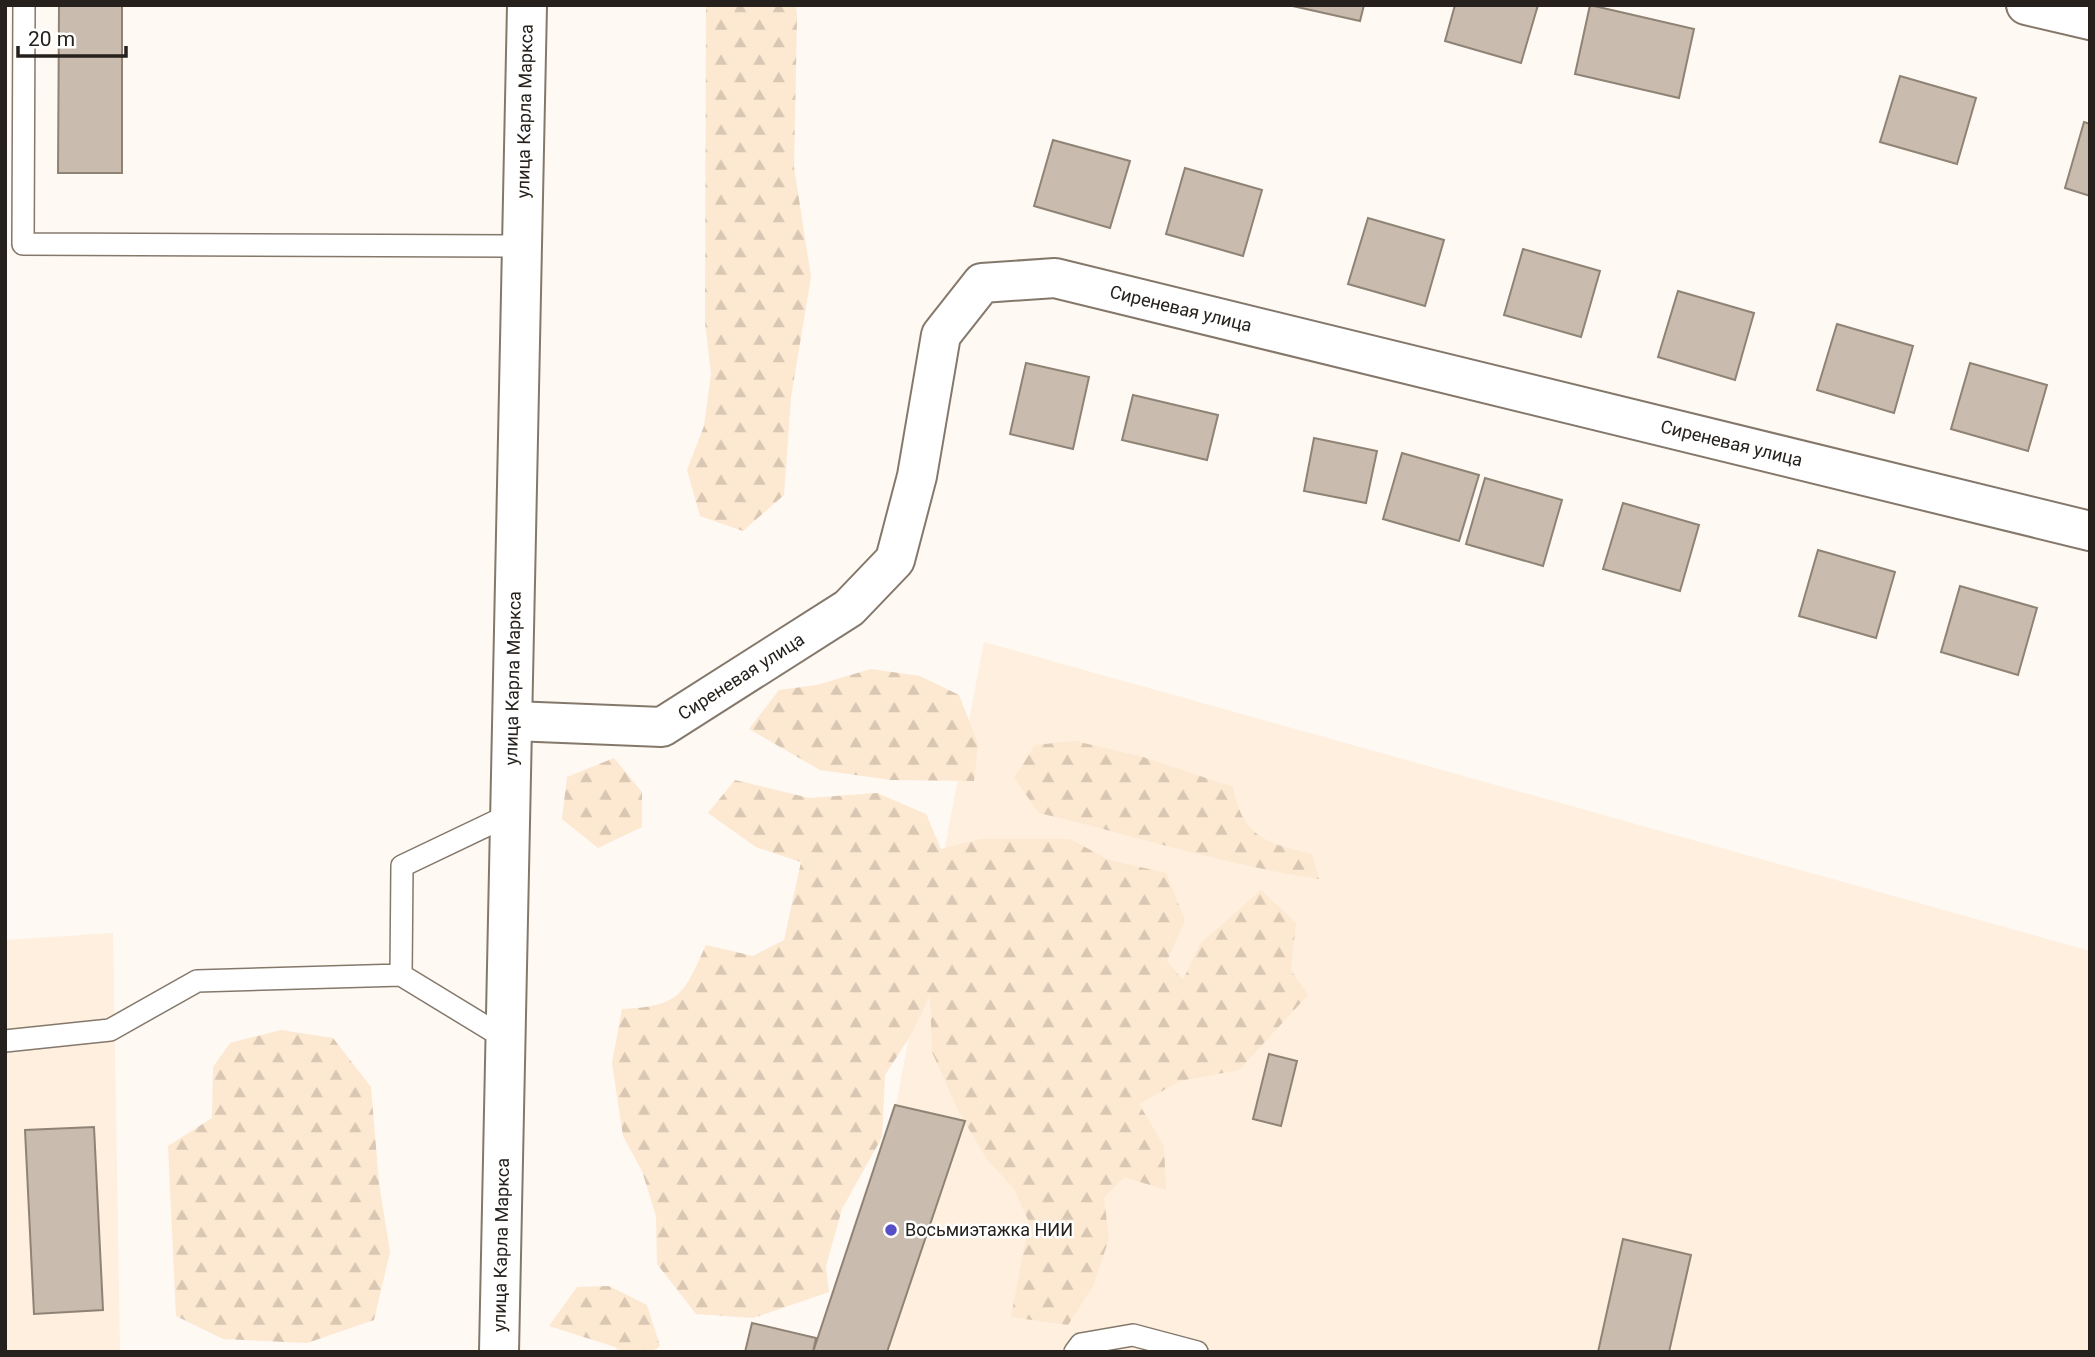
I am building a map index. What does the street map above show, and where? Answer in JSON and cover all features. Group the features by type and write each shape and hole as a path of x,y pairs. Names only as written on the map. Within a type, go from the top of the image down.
{"street":[{"name":"улица Карла Маркса","path":"499,1352 527,5"},
{"path":"2026,5 2090,20"},
{"name":"Сиреневая улица","path":"513,721 662,727 849,608 895,560 916,476 941,335 982,283 1055,278 2090,531"}],"lane":[{"path":"24,5 23,244 522,246"},
{"path":"401,975 402,866 511,814"},
{"path":"5,1041 110,1030 197,981 401,975 506,1039"},
{"path":"1075,1352 1081,1344 1133,1335 1197,1352"}],"shaded area":[{"path":"984,642 2090,951 2090,1352 849,1352"},
{"path":"113,933 120,1352 5,1352 5,940"}],"green space":[{"path":"706,5 796,5 797,17 794,167 811,277 791,397 784,495 743,531 700,516 687,470 704,426 711,374 705,322"},
{"path":"871,669 920,676 959,695 978,744 974,781 891,780 820,770 749,729 779,690 817,685"},
{"path":"1075,741 1143,757 1233,787 1237,804 1250,828 1270,842 1312,854 1319,879 1213,858 1039,813 1014,778 1035,745"},
{"path":"614,758 642,792 642,827 598,848 562,819 567,777"},
{"path":"735,780 809,798 877,793 926,814 941,849 981,839 1070,839 1109,860 1166,873 1185,920 1167,961 1183,980 1200,944 1261,890 1296,923 1291,970 1308,995 1239,1070 1180,1081 1139,1104 1164,1146 1166,1190 1124,1177 1104,1198 1109,1239 1093,1286 1068,1325 1011,1317 1029,1222 1014,1189 986,1158 959,1112 932,1052 930,996 909,1038 885,1075 882,1137 842,1209 826,1266 829,1292 753,1318 696,1314 657,1264 656,1216 642,1171 623,1136 612,1063 622,1009 657,1005 678,995 706,945 753,956 784,940 801,862 756,847 708,813"},
{"path":"281,1030 333,1038 371,1087 379,1183 390,1252 374,1320 307,1343 223,1339 176,1316 168,1146 212,1118 213,1067 230,1043"},
{"path":"609,1286 647,1305 660,1346 651,1352 620,1352 615,1347 549,1326 577,1287"}],"building":[{"path":"1288,5 1364,5 1360,21"},
{"path":"1455,5 1538,5 1521,63 1445,41"},
{"path":"1590,5 1694,29 1679,98 1575,74"},
{"path":"59,6 122,6 122,173 58,173"},
{"path":"1900,76 1976,98 1957,164 1880,142"},
{"path":"2084,122 2090,124 2090,196 2065,188"},
{"path":"1053,140 1130,161 1110,228 1034,206"},
{"path":"1185,168 1262,190 1243,256 1166,234"},
{"path":"1368,218 1444,240 1425,306 1348,284"},
{"path":"1523,249 1600,271 1581,337 1504,315"},
{"path":"1678,291 1754,313 1735,380 1658,357"},
{"path":"1837,324 1913,346 1894,413 1817,390"},
{"path":"1026,363 1089,377 1073,449 1010,434"},
{"path":"1970,363 2047,385 2028,451 1951,429"},
{"path":"1133,395 1218,415 1207,460 1122,440"},
{"path":"1314,438 1377,451 1366,503 1304,491"},
{"path":"1402,453 1479,475 1459,541 1383,519"},
{"path":"1485,478 1562,500 1543,566 1466,544"},
{"path":"1623,503 1699,525 1680,591 1603,569"},
{"path":"1818,550 1895,572 1876,638 1799,616"},
{"path":"1960,586 2037,608 2018,675 1941,652"},
{"path":"1269,1054 1297,1061 1281,1126 1253,1119"},
{"name":"Восьмиэтажка НИИ","path":"895,1105 965,1121 887,1352 813,1352"},
{"path":"94,1127 103,1310 34,1314 25,1130"},
{"path":"1623,1239 1691,1255 1669,1352 1598,1352"},
{"path":"752,1323 816,1338 813,1352 745,1352"}],"place":[{"name":"Восьмиэтажка НИИ","path":"891,1230"}]}
